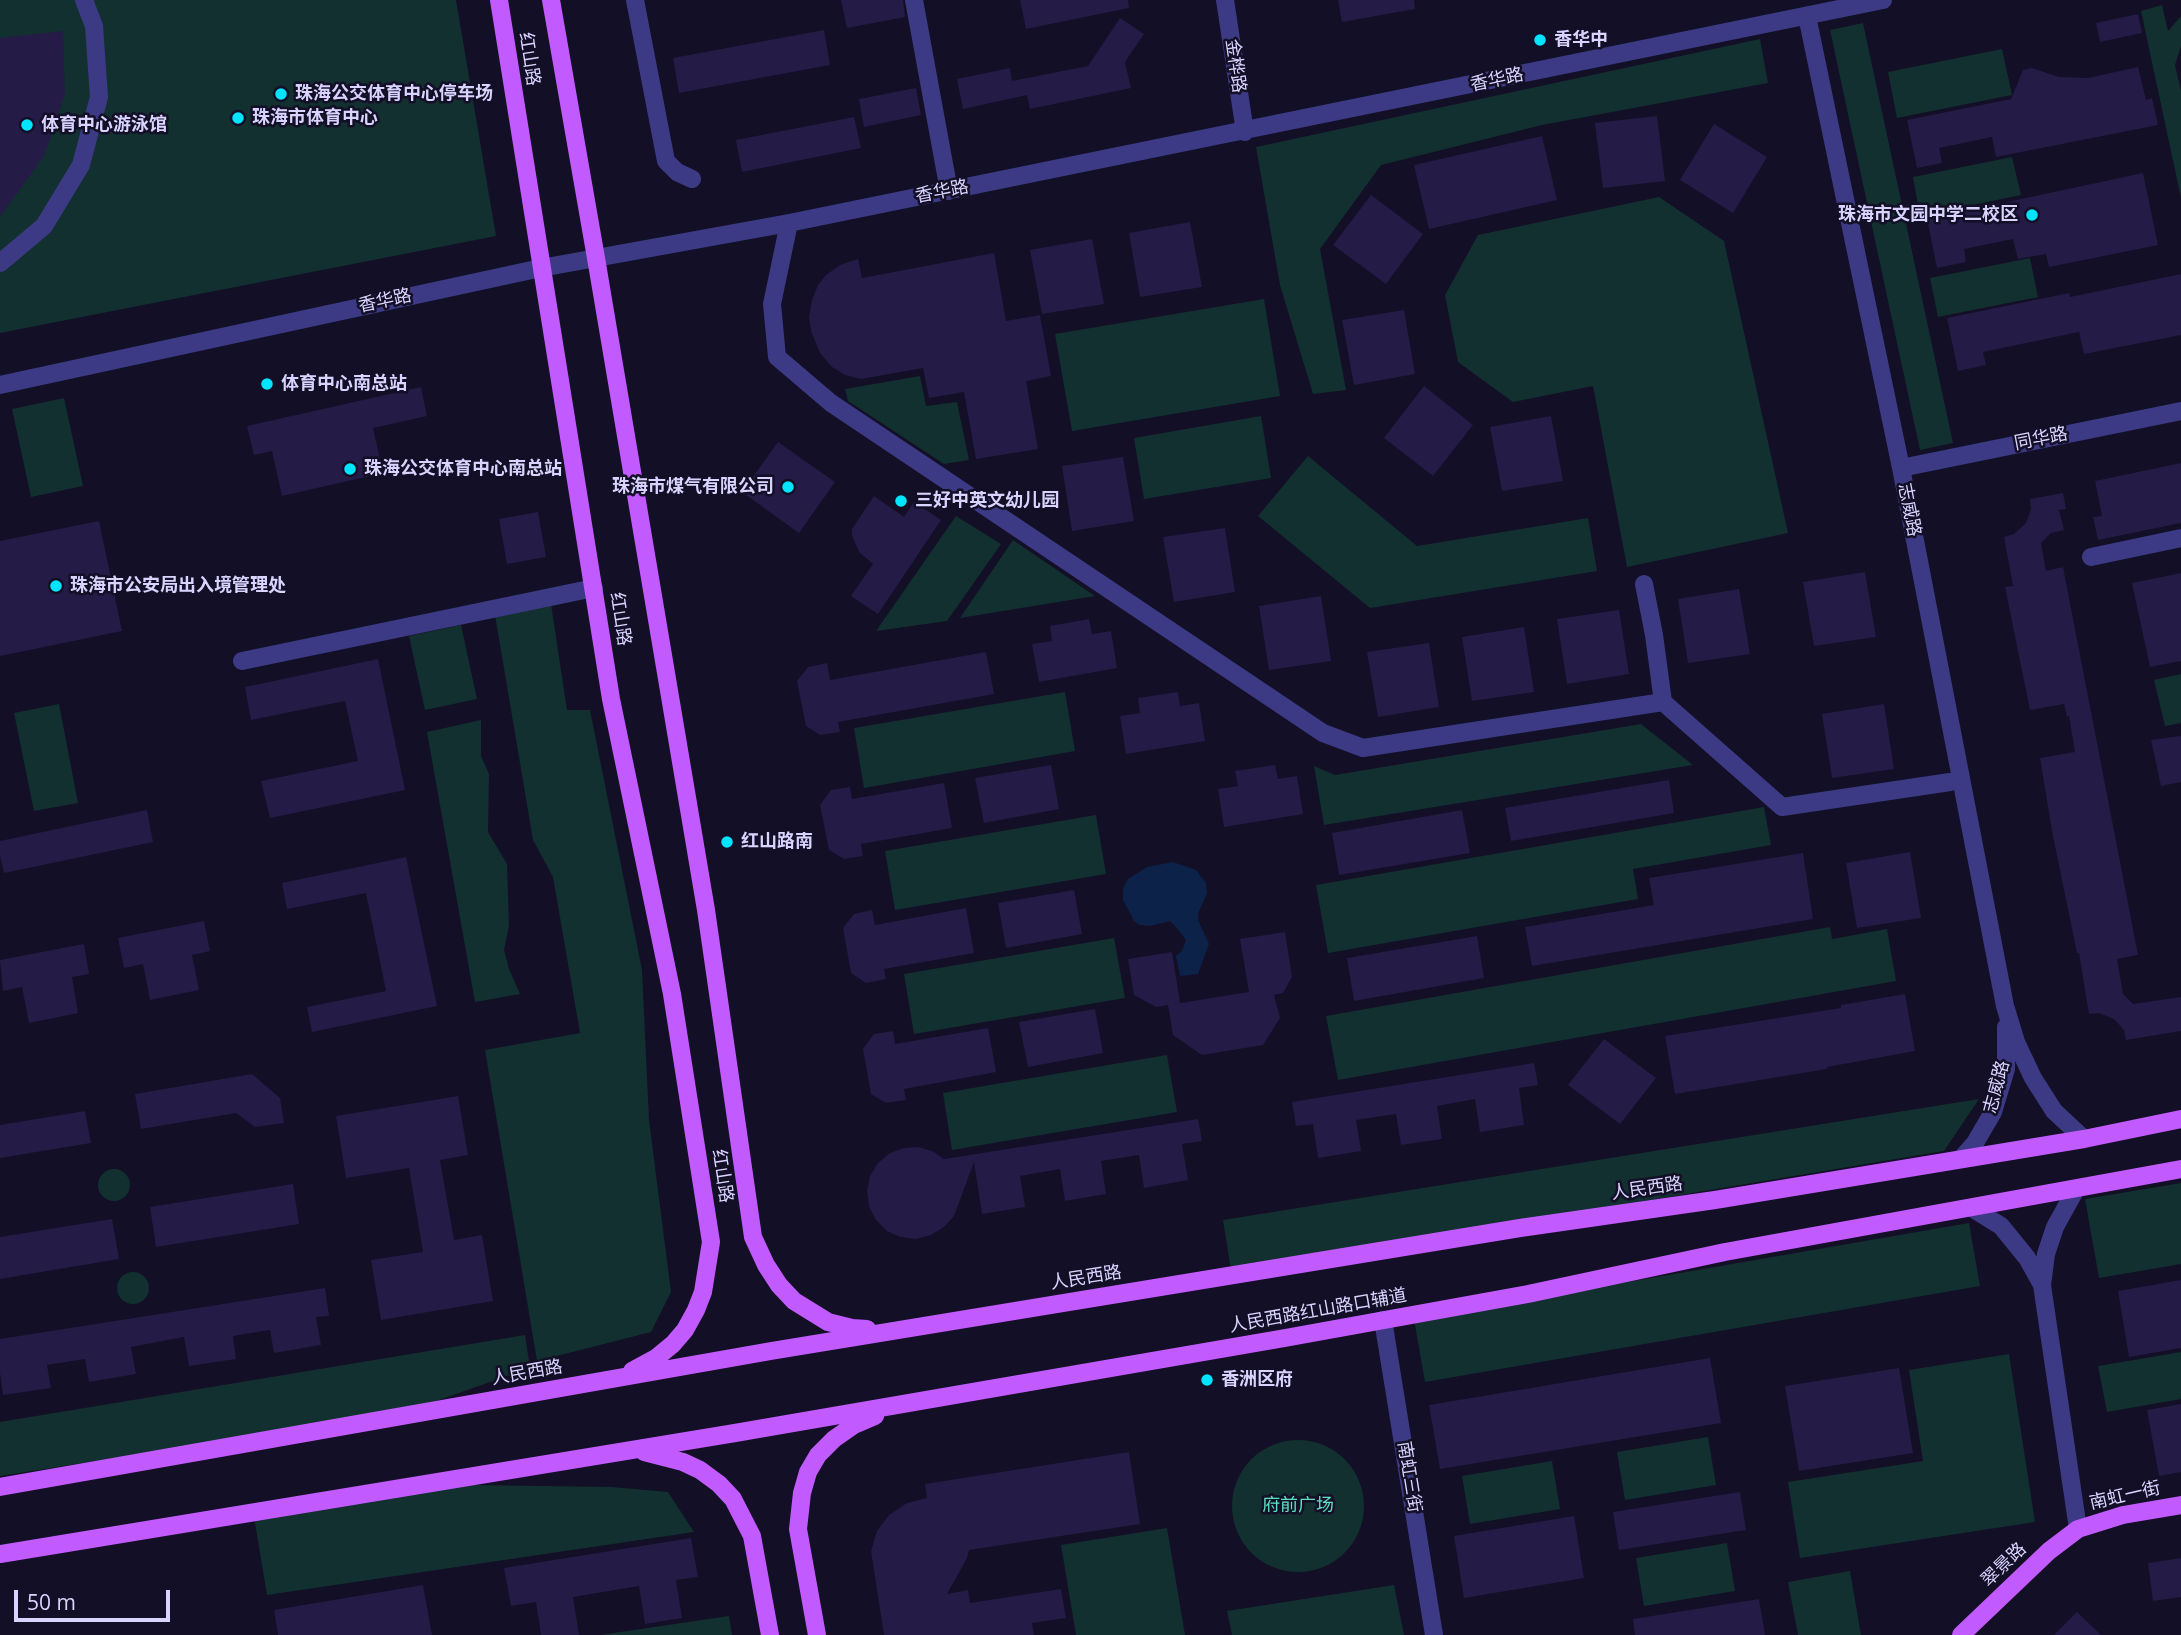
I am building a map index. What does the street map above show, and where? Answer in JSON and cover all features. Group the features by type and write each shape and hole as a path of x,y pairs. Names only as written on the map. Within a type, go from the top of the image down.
{"main road":[{"name":"红山路","path":"499,0 611,699 672,994 711,1242 703,1292 685,1330 656,1358 609,1380"},
{"name":"红山路","path":"551,0 706,910 753,1237 779,1286 811,1314 852,1328 909,1328"},
{"name":"人民西路","path":"0,1487 909,1328 1507,1230 1715,1200 2084,1139 2181,1119"},
{"path":"1972,1208 2181,1169"},
{"name":"人民西路红山路口辅道","path":"917,1402 1528,1294 1724,1252 1972,1208"},
{"path":"0,1554 917,1402"},
{"path":"817,1635 798,1529 802,1493 808,1472 818,1455 834,1439 855,1425 881,1413 917,1402"},
{"path":"624,1452 646,1452 683,1462 719,1484 733,1499 751,1536 770,1635"},
{"name":"南虹一街","path":"2078,1529 2123,1515 2181,1506"},
{"name":"翠景路","path":"1961,1635 2049,1551 2078,1529"}],"street":[{"path":"0,263 44,226 81,165 99,97 94,26 84,0"},
{"path":"635,0 666,161 677,172 692,179"},
{"path":"914,0 949,191"},
{"name":"金桦路","path":"1225,0 1245,132"},
{"name":"香华路","path":"0,385 541,268 789,223 1245,132 1883,0"},
{"name":"志威路","path":"1807,16 1900,468 2005,1006 2016,1042 2033,1078 2054,1111 2084,1139"},
{"path":"789,223 772,304 777,357 831,402 1323,733 1363,748 1663,702"},
{"name":"同华路","path":"1900,468 2181,411"},
{"path":"2091,557 2181,538"},
{"path":"1644,584 1663,702 1782,807 1950,782"},
{"path":"242,661 594,588"},
{"name":"志威路","path":"1961,1159 1975,1143 1993,1112 2006,1069 2005,1006"},
{"path":"2076,1189 2055,1227 2046,1254 2042,1285 2078,1529"},
{"path":"1972,1208 2001,1226 2027,1258 2042,1285"},
{"name":"南虹三街","path":"1383,1320 1434,1635"}],"green space":[{"name":"珠海市体育中心","path":"0,0 456,0 496,236 0,333"},
{"path":"2162,5 2168,31 2181,16 2181,46 2175,65 2181,91 2181,198 2141,11"},
{"path":"1863,23 1953,443 1920,450 1830,30"},
{"path":"1760,39 1768,83 1542,125 1381,165 1320,249 1346,390 1313,394 1280,285 1256,147"},
{"path":"2002,49 2012,95 1897,118 1888,72"},
{"path":"2012,157 2021,195 1920,216 1913,177"},
{"path":"1659,197 1724,241 1788,533 1627,567 1593,386 1513,402 1458,362 1445,295 1478,235"},
{"path":"2030,258 2038,297 1938,317 1930,278"},
{"path":"1264,299 1280,396 1072,431 1055,334"},
{"path":"920,376 926,406 957,402 969,460 944,464 848,401 845,389"},
{"path":"64,398 83,486 31,497 12,409"},
{"path":"1261,416 1271,478 1144,499 1134,438"},
{"path":"1308,456 1417,546 1588,518 1597,571 1370,608 1258,516"},
{"path":"956,516 1001,544 947,621 876,631"},
{"path":"1013,540 1095,596 960,618"},
{"path":"551,604 567,710 590,710 642,970 649,1120 671,1292 651,1332 537,1361 485,1050 580,1033 553,877 533,840 495,615"},
{"path":"461,625 477,699 425,710 409,636"},
{"path":"2181,674 2181,723 2165,726 2154,680"},
{"path":"1065,692 1075,751 864,788 854,728"},
{"path":"59,704 78,803 34,811 14,713"},
{"path":"481,720 481,756 489,774 488,832 507,864 509,926 504,950 520,994 475,1002 427,732"},
{"path":"1641,724 1693,765 1324,825 1314,766 1335,775"},
{"path":"1764,807 1771,845 1633,869 1638,899 1328,953 1316,885"},
{"path":"1096,815 1106,874 895,910 885,851"},
{"path":"1830,927 1832,939 1887,929 1896,981 1338,1080 1326,1016"},
{"path":"1114,938 1125,998 914,1034 904,974"},
{"path":"1167,1055 1177,1112 952,1150 943,1093"},
{"path":"1979,1099 1944,1151 1231,1270 1223,1220"},
{"path":"114,1169 126,1173 130,1185 126,1197 114,1201 102,1197 98,1185 102,1173"},
{"path":"2181,1183 2181,1264 2099,1278 2085,1199"},
{"path":"1969,1223 1980,1286 1425,1382 1414,1319"},
{"path":"133,1272 145,1276 149,1288 145,1300 133,1304 121,1300 117,1288 121,1276"},
{"path":"525,1335 530,1368 402,1413 0,1476 0,1422"},
{"path":"2181,1352 2181,1399 2107,1412 2098,1366"},
{"path":"2009,1354 2035,1522 1800,1558 1788,1482 1923,1461 1909,1370"},
{"path":"1708,1437 1716,1485 1625,1500 1617,1452"},
{"name":"府前广场","path":"1298,1440 1323,1445 1345,1459 1359,1481 1364,1506 1359,1531 1345,1553 1323,1567 1298,1572 1273,1567 1251,1553 1237,1531 1232,1506 1237,1481 1251,1459 1273,1445"},
{"path":"1552,1461 1560,1509 1470,1524 1462,1476"},
{"path":"470,1485 612,1487 668,1492 694,1532 267,1595 253,1511"},
{"path":"1167,1528 1185,1635 1076,1635 1061,1545"},
{"path":"1727,1543 1735,1591 1644,1606 1636,1558"},
{"path":"1850,1571 1861,1635 1798,1635 1788,1582"},
{"path":"1394,1585 1404,1635 1232,1635 1227,1611"},
{"path":"729,1616 732,1635 600,1635"}],"water":[{"path":"1173,862 1196,870 1206,883 1207,893 1198,920 1209,944 1198,974 1180,976 1176,956 1182,951 1186,940 1170,921 1151,926 1139,925 1123,900 1123,888 1128,879 1147,867"}],"building":[{"path":"841,0 903,0 905,17 847,28"},
{"path":"1020,0 1128,0 1129,8 1026,29"},
{"path":"1338,0 1414,0 1415,9 1342,22"},
{"path":"2138,14 2142,33 2100,42 2096,23"},
{"path":"1120,18 1144,34 1125,62 1131,88 1030,109 1027,95 963,109 957,79 1010,68 1012,81 1088,66"},
{"path":"824,30 830,65 679,93 673,58"},
{"name":"体育中心游泳馆","path":"63,31 65,94 44,156 0,217 0,38"},
{"path":"2138,67 2146,100 2152,98 2158,125 1996,157 1992,137 1939,148 1942,163 1917,168 1907,120 2011,99 2023,70 2032,68 2059,77 2088,78"},
{"path":"916,88 921,115 864,127 859,99"},
{"path":"1657,116 1665,181 1603,188 1595,123"},
{"path":"854,117 861,148 742,172 736,140"},
{"path":"1714,124 1767,157 1733,213 1680,180"},
{"path":"1542,136 1557,200 1429,229 1414,165"},
{"path":"2143,173 2158,245 2049,267 2046,254 2018,259 2013,239 1964,249 1966,262 1937,268 1927,219"},
{"path":"1371,195 1423,234 1386,284 1333,245"},
{"path":"1190,222 1202,287 1140,297 1129,233"},
{"path":"1092,239 1104,304 1042,314 1030,250"},
{"path":"994,253 1006,321 1040,315 1051,376 1026,381 1038,449 976,459 964,392 929,398 923,368 861,379 845,375 832,367 820,353 811,331 809,317 818,285 840,265 858,259 862,278"},
{"path":"2181,274 2181,335 2084,354 2079,332 1983,352 1986,365 1958,371 1947,318"},
{"path":"1404,310 1415,374 1354,385 1342,320"},
{"path":"1424,386 1473,425 1433,476 1384,438"},
{"path":"421,387 427,416 373,428 383,473 282,496 272,451 254,455 247,426"},
{"path":"1551,416 1563,481 1502,491 1490,427"},
{"name":"珠海市煤气有限公司","path":"778,442 835,482 799,533 742,492"},
{"path":"1123,457 1134,521 1072,531 1062,466"},
{"path":"2181,463 2181,523 2098,540 2093,517 2102,516 2095,481"},
{"path":"2063,493 2066,509 2059,510 2064,530 2051,533 2041,543 2046,571 2063,567 2138,955 2117,959 2123,994 2133,1004 2181,997 2181,1031 2126,1040 2124,1030 2114,1019 2099,1013 2089,1014 2040,758 2075,752 2069,716 2067,717 2064,704 2030,710 2005,587 2013,586 2004,537 2014,534 2026,523 2031,509 2030,499"},
{"path":"874,496 904,517 914,502 941,520 878,614 851,596 873,564 859,552 852,529"},
{"path":"538,512 546,557 507,564 499,519"},
{"name":"珠海市公安局出入境管理处","path":"99,521 122,631 0,656 0,541"},
{"path":"1225,528 1235,592 1174,602 1163,537"},
{"path":"1865,572 1876,637 1814,646 1803,582"},
{"path":"2181,573 2181,661 2150,667 2132,583"},
{"path":"1739,589 1750,654 1688,663 1678,599"},
{"path":"1321,596 1331,661 1269,670 1259,606"},
{"path":"1619,610 1629,674 1567,684 1557,619"},
{"path":"1089,619 1092,634 1111,631 1117,668 1039,682 1032,644 1052,641 1050,626"},
{"path":"1524,627 1534,692 1472,701 1462,637"},
{"path":"1429,643 1439,707 1378,717 1367,652"},
{"path":"986,652 994,694 838,722 840,732 820,735 806,726 797,681 808,667 827,663 830,680"},
{"path":"378,659 405,790 270,818 261,781 358,761 345,701 251,720 245,687"},
{"path":"1178,692 1180,706 1199,703 1205,741 1126,754 1120,716 1140,713 1138,698"},
{"path":"1884,704 1894,769 1832,778 1822,714"},
{"path":"2181,736 2181,782 2161,786 2151,740"},
{"path":"1051,765 1059,809 984,823 975,778"},
{"path":"1275,765 1278,779 1297,776 1303,814 1224,827 1218,789 1238,786 1235,771"},
{"path":"1669,780 1674,813 1511,841 1505,808"},
{"path":"944,783 952,828 861,844 863,856 844,859 829,850 820,805 831,790 850,787 852,799"},
{"path":"147,810 153,842 4,873 0,841"},
{"path":"1462,810 1470,853 1339,875 1332,833"},
{"path":"1910,852 1921,918 1857,928 1846,863"},
{"path":"1803,853 1813,919 1532,966 1525,927 1654,905 1649,878"},
{"path":"406,857 437,1006 312,1032 307,1007 386,991 366,893 287,909 282,883"},
{"path":"1074,890 1082,934 1006,948 998,903"},
{"path":"966,908 974,953 884,969 886,979 866,983 851,973 843,928 854,914 872,910 875,925"},
{"path":"204,921 210,951 192,955 199,990 150,1000 143,964 124,968 118,938"},
{"path":"1285,932 1292,977 1283,993 1274,995 1280,1018 1263,1045 1202,1055 1173,1035 1168,1005 1249,992 1240,939"},
{"path":"1477,936 1484,978 1354,1001 1347,958"},
{"path":"84,944 89,974 72,977 78,1013 29,1023 22,987 3,991 0,960"},
{"path":"1172,952 1180,1003 1156,1007 1134,995 1128,959"},
{"path":"1905,994 1915,1051 1827,1069 1675,1094 1665,1036 1841,1008 1841,1005"},
{"path":"1095,1009 1103,1053 1028,1067 1019,1022"},
{"path":"988,1028 996,1072 904,1089 906,1100 886,1103 871,1094 863,1049 874,1034 893,1031 895,1044"},
{"path":"1604,1039 1656,1078 1620,1124 1568,1085"},
{"path":"1534,1063 1538,1085 1519,1088 1524,1125 1480,1132 1475,1099 1437,1106 1442,1139 1401,1145 1396,1114 1356,1120 1361,1151 1318,1158 1313,1124 1296,1126 1292,1102"},
{"path":"252,1074 280,1098 284,1123 255,1127 236,1113 141,1129 135,1094"},
{"path":"458,1096 468,1155 440,1160 454,1240 482,1235 493,1301 381,1320 371,1260 423,1252 409,1168 346,1178 336,1116"},
{"path":"85,1111 91,1143 0,1158 0,1125"},
{"path":"1198,1119 1202,1141 1182,1144 1188,1180 1144,1188 1139,1155 1101,1161 1106,1194 1065,1201 1060,1169 1020,1176 1025,1207 982,1214 974,1162 954,1216 944,1227 931,1235 916,1239 887,1231 876,1220 869,1206 867,1191 870,1176 878,1163 890,1153 904,1148 919,1147 944,1159"},
{"path":"293,1184 299,1224 156,1247 150,1207"},
{"path":"112,1219 119,1259 0,1279 0,1237"},
{"path":"2181,1280 2181,1348 2129,1357 2118,1291"},
{"path":"325,1288 329,1316 316,1317 321,1345 274,1353 270,1330 233,1336 236,1359 189,1366 184,1337 131,1347 136,1374 89,1382 85,1359 47,1365 51,1388 3,1395 0,1339"},
{"path":"1710,1358 1721,1423 1440,1469 1429,1405"},
{"path":"1899,1368 1913,1453 1799,1471 1785,1386"},
{"path":"2181,1404 2181,1472 2159,1476 2147,1410"},
{"path":"1129,1452 1140,1524 969,1550 947,1594 968,1590 970,1603 1061,1589 1066,1618 1032,1623 1034,1635 884,1635 871,1551 877,1531 889,1515 907,1503 927,1498 925,1484"},
{"path":"1740,1492 1746,1530 1619,1550 1613,1512"},
{"path":"1574,1516 1584,1578 1464,1598 1454,1536"},
{"path":"691,1538 698,1577 676,1580 682,1618 645,1624 639,1586 573,1597 579,1635 541,1635 536,1602 511,1606 504,1568"},
{"path":"2181,1558 2181,1597 2153,1601 2148,1563"},
{"path":"423,1585 432,1635 278,1635 274,1610"},
{"path":"1759,1599 1765,1635 1635,1635 1633,1619"},
{"path":"2077,1612 2101,1635 2054,1635"}],"place":[{"name":"香华中","path":"1540,40"},
{"name":"珠海公交体育中心停车场","path":"281,94"},
{"name":"珠海市体育中心","path":"238,118"},
{"name":"体育中心游泳馆","path":"27,125"},
{"name":"珠海市文园中学二校区","path":"2032,215"},
{"name":"体育中心南总站","path":"267,384"},
{"name":"珠海公交体育中心南总站","path":"350,469"},
{"name":"珠海市煤气有限公司","path":"788,487"},
{"name":"三好中英文幼儿园","path":"901,501"},
{"name":"珠海市公安局出入境管理处","path":"56,586"},
{"name":"红山路南","path":"727,842"},
{"name":"香洲区府","path":"1207,1380"}]}
